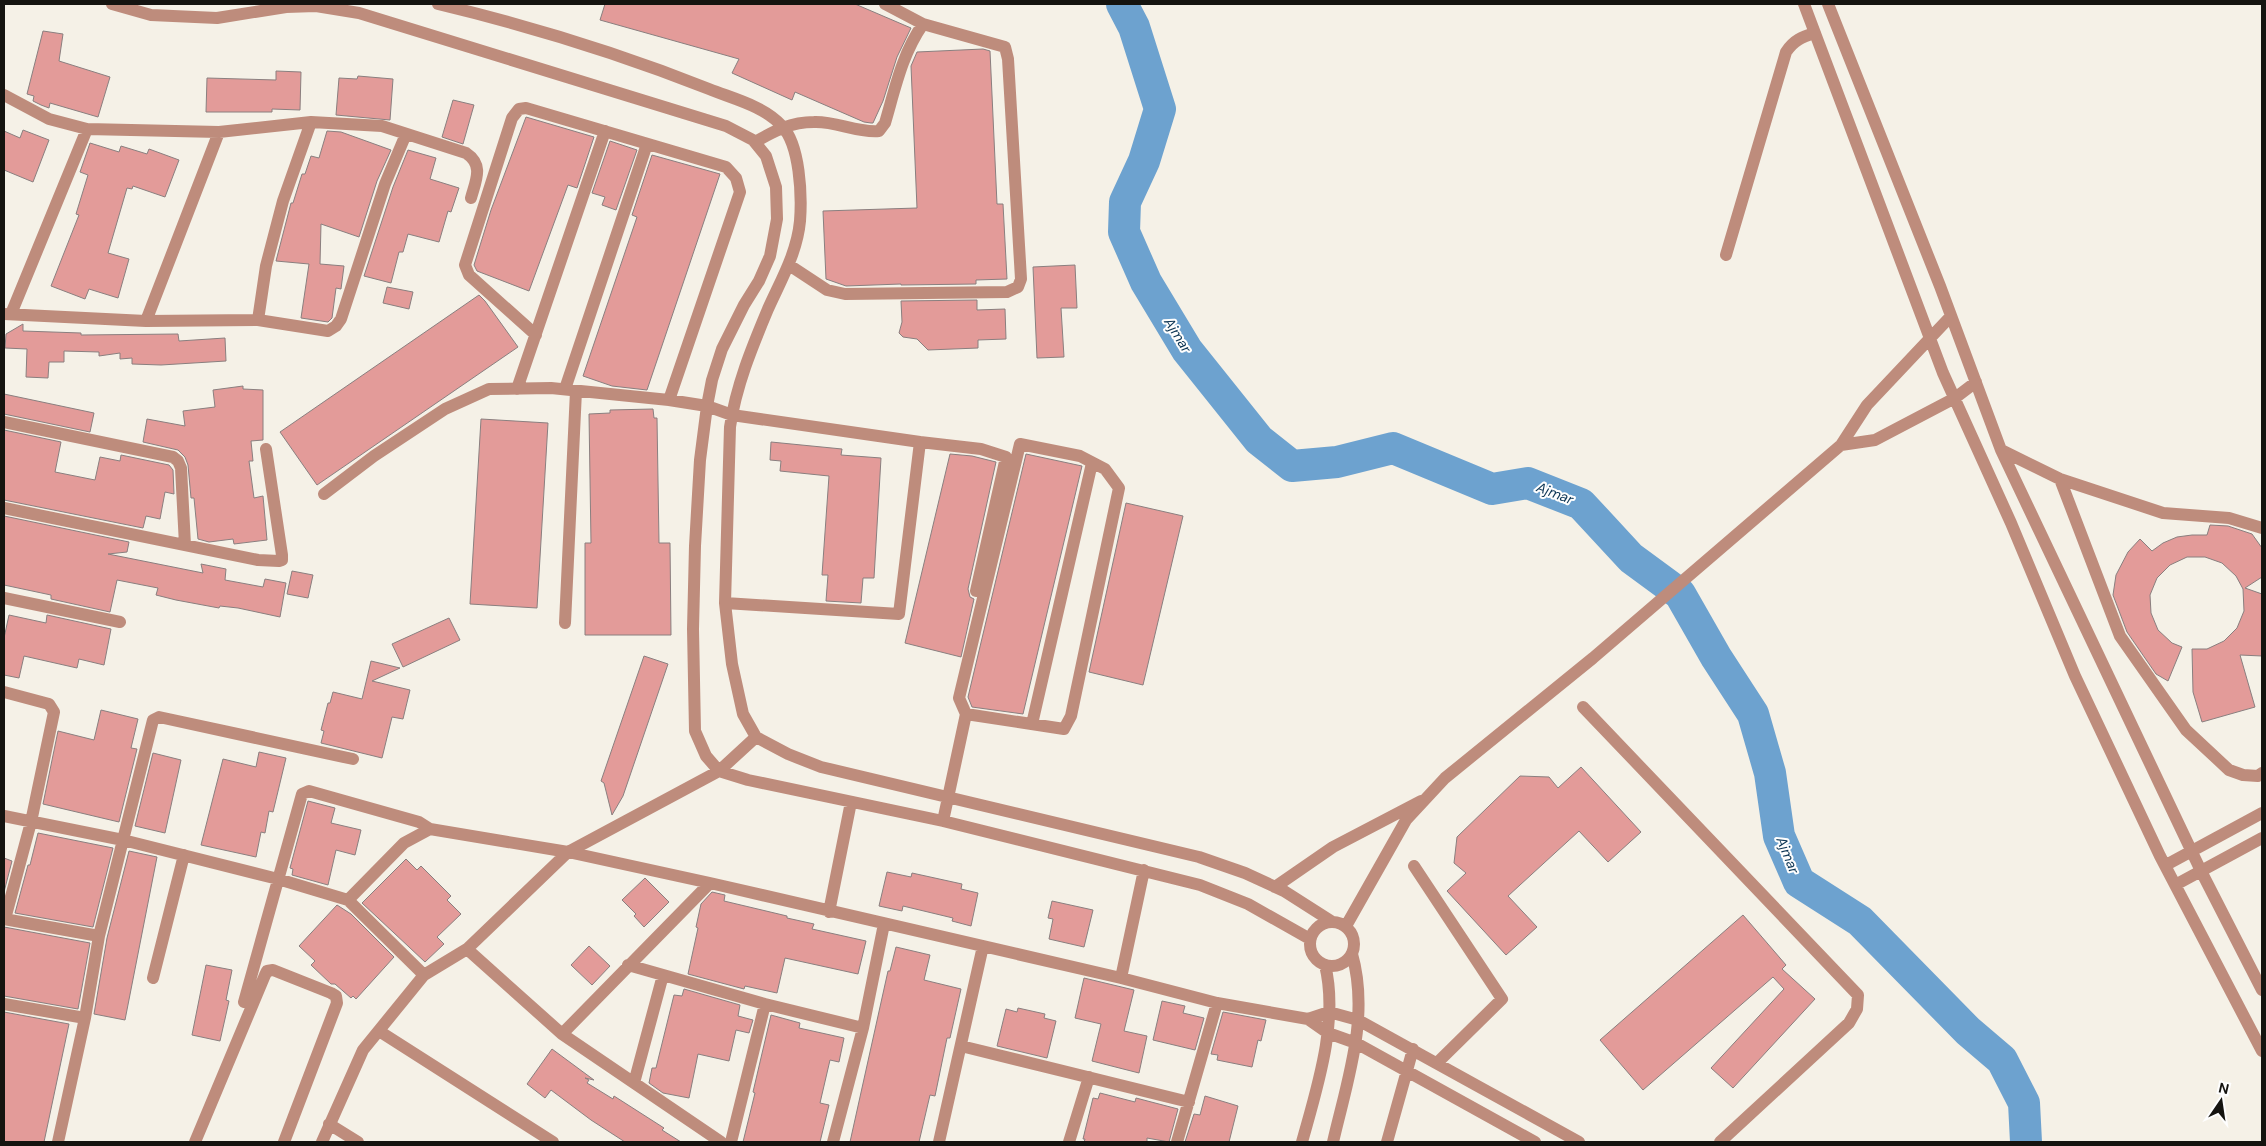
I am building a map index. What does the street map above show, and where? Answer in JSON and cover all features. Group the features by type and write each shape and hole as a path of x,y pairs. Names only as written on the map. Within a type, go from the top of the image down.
{"street":[{"path":"112,4 151,15 216,18 235,9 286,7 316,6 359,13 726,126 755,142 766,156 776,187 776,219 770,256 759,282 744,305 722,350 706,406 700,460 693,629 695,731 706,756 719,771 748,780 943,821 1200,885 1248,904 1310,938"},
{"path":"438,4 498,18 649,66 765,111 783,126 791,140 798,166 800,196 800,220 794,250 742,378 732,415 725,603 734,672 744,714 756,737 788,754 821,766 1199,857 1245,873 1275,887 1331,921 1346,926 1354,938 1352,954 1358,972 1360,996 1356,1043 1332,1142"},
{"path":"788,265 827,290 845,294 1007,292 1018,288 1021,279 1008,59 1004,47 923,24 885,4"},
{"path":"1804,4 1930,337 2075,676 2166,865 2262,1051"},
{"path":"1828,4 2001,450 2201,871 2262,990"},
{"path":"755,142 783,126 815,122 868,132 879,131 885,124 912,40 923,24"},
{"path":"1726,255 1786,52 1792,43 1815,33"},
{"path":"4,95 49,119 87,129 219,132 311,122 382,126 466,153 474,159 479,171 471,198"},
{"path":"536,335 469,275 465,265 512,118 519,109 526,108 726,167 736,178 740,192 669,400"},
{"path":"258,320 266,266 284,201 311,122"},
{"path":"87,129 7,314 146,321 258,320 328,331 336,326 341,319 385,184 406,134"},
{"path":"517,389 605,131"},
{"path":"146,321 219,132"},
{"path":"565,623 570,390 647,144"},
{"path":"1346,926 1406,820 1445,778 1594,658 1772,503 1841,446 1867,405 1950,316"},
{"path":"1841,446 1875,440 1955,398 1976,382"},
{"path":"324,494 374,456 445,409 488,389 570,390 669,400 706,406 732,415 981,449 1006,457 962,653"},
{"path":"4,422 173,456 178,460 181,468 185,545"},
{"path":"725,603 899,614 920,442"},
{"path":"943,821 966,714 959,698 1020,444 1080,456 1105,470 1119,488 1072,716 1064,729 966,714"},
{"path":"4,508 258,560 282,560 266,449"},
{"path":"2001,450 2060,479 2163,513 2229,518 2262,528"},
{"path":"1032,724 1092,462"},
{"path":"2060,479 2120,636 2186,730 2229,770 2243,775 2258,776 2262,773"},
{"path":"4,598 120,622"},
{"path":"4,692 49,704 54,712 31,822 5,919 99,936"},
{"path":"1583,707 1858,995 1857,1010 1849,1023 1720,1142"},
{"path":"58,1142 85,1018 99,936 151,723 159,717 353,759"},
{"path":"322,1142 363,1050 424,975 467,949 568,852 719,771 756,737"},
{"path":"244,1002 302,794 305,792 418,822 430,829 568,852 710,882 829,912 1120,978 1217,1003 1308,1019 1328,1033 1356,1043 1536,1142"},
{"path":"1275,887 1333,847 1390,815 1427,798"},
{"path":"829,912 851,802"},
{"path":"2166,865 2262,813"},
{"path":"4,816 123,840 278,879 348,900 424,975"},
{"path":"348,900 404,843 430,829"},
{"path":"2177,884 2262,838"},
{"path":"153,978 184,855"},
{"path":"1414,866 1502,999 1438,1062"},
{"path":"1120,978 1144,870"},
{"path":"562,1034 710,882"},
{"path":"1331,921 1317,926 1310,938 1311,953 1315,959 1325,965 1335,966 1342,964 1352,954"},
{"path":"833,1142 863,1028 884,924"},
{"path":"939,1142 982,946"},
{"path":"467,949 562,1034 721,1142"},
{"path":"628,965 765,1004 863,1028"},
{"path":"1302,1142 1328,1033 1328,977 1325,965"},
{"path":"195,1142 265,975 267,971 273,970 331,993 336,996 338,1003 284,1142"},
{"path":"634,1083 663,975"},
{"path":"1177,1142 1217,1003"},
{"path":"4,1004 85,1018"},
{"path":"731,1142 765,1004"},
{"path":"1308,1019 1329,1012 1358,1020 1413,1048 1579,1142"},
{"path":"379,1031 553,1142"},
{"path":"961,1046 1189,1102"},
{"path":"1387,1142 1405,1071 1413,1048"},
{"path":"1069,1142 1090,1078"},
{"path":"329,1124 358,1142"}],"building":[{"path":"605,4 855,4 911,28 897,57 883,101 873,123 871,123 864,122 795,92 792,100 732,73 739,59 600,20"},
{"path":"43,31 63,34 59,61 110,77 98,117 50,103 49,108 33,101 34,96 27,94"},
{"path":"983,49 990,51 997,204 1003,204 1007,279 976,280 976,284 846,286 826,279 823,211 917,208 911,66 917,52"},
{"path":"276,71 301,72 300,110 272,109 272,112 206,112 207,78 276,80"},
{"path":"358,76 393,79 390,120 336,115 339,78 357,79"},
{"path":"453,100 474,105 463,144 442,137"},
{"path":"526,117 594,137 577,188 568,185 529,291 477,271 474,265 491,210"},
{"path":"23,130 49,140 33,182 4,170 4,131 20,138"},
{"path":"327,131 341,132 391,150 377,181 359,237 321,224 320,264 344,266 341,289 336,288 332,318 328,322 301,318 309,264 276,261 291,203 293,203 302,174 305,174 311,156 319,158"},
{"path":"610,141 637,150 616,210 602,205 605,197 592,193"},
{"path":"90,143 119,152 121,146 147,154 149,149 179,160 165,197 133,186 132,189 127,188 108,253 129,259 118,298 89,289 85,299 51,286 79,215 76,214 88,175 80,172"},
{"path":"408,150 436,158 430,179 459,188 451,212 448,211 439,242 408,234 403,252 399,252 391,283 364,276 393,187"},
{"path":"652,155 720,174 647,390 612,386 583,376 637,217 632,215"},
{"path":"1075,265 1077,308 1061,308 1064,357 1037,358 1033,267"},
{"path":"387,287 413,292 409,309 383,303"},
{"path":"479,295 518,347 317,485 280,432"},
{"path":"977,300 977,310 1005,309 1006,339 978,340 978,348 928,350 917,339 903,337 899,333 902,322 901,301"},
{"path":"23,324 23,331 81,333 81,335 178,334 179,341 225,338 226,361 161,365 132,364 132,358 120,359 120,353 99,356 99,352 64,351 64,362 49,362 48,378 26,377 27,349 5,348 6,334"},
{"path":"243,386 243,389 263,390 263,440 251,441 253,461 249,461 254,498 263,496 267,540 234,544 233,539 209,542 198,539 194,498 191,498 188,465 185,457 178,450 143,442 147,419 185,426 183,411 215,407 213,390"},
{"path":"4,394 94,413 90,432 4,414"},
{"path":"653,409 654,418 657,418 659,543 670,543 671,635 585,635 585,543 591,543 589,414 610,413 610,410"},
{"path":"481,419 548,423 537,608 470,604"},
{"path":"4,430 61,442 55,472 95,480 100,457 120,461 121,455 169,465 173,470 174,494 165,492 160,519 146,516 143,528 4,500"},
{"path":"771,442 842,449 841,455 881,458 874,578 863,578 861,603 826,601 828,575 822,575 829,476 780,471 781,461 770,460"},
{"path":"950,454 972,456 996,462 968,589 970,597 974,599 961,657 905,643"},
{"path":"1026,454 1082,466 1023,714 972,707 968,697"},
{"path":"1126,503 1183,516 1143,685 1089,672"},
{"path":"4,516 129,542 127,552 108,554 203,573 201,564 226,569 225,580 263,587 265,579 286,583 280,617 238,608 220,606 219,608 176,600 156,595 158,588 117,580 110,612 51,599 51,595 4,585"},
{"path":"2210,525 2228,526 2252,534 2262,548 2262,577 2245,588 2262,594 2262,656 2240,655 2255,707 2202,722 2193,692 2192,649 2207,649 2224,641 2237,628 2244,611 2243,589 2236,576 2222,563 2205,557 2187,557 2170,565 2157,578 2150,595 2151,613 2158,630 2172,643 2182,647 2168,681 2156,674 2127,632 2113,595 2116,575 2128,552 2140,539 2152,551 2163,543 2177,537 2207,535"},
{"path":"292,571 313,575 308,598 287,594"},
{"path":"9,615 46,623 47,615 111,629 104,665 79,659 77,668 24,656 19,678 4,675 4,638"},
{"path":"449,618 460,640 403,667 392,644"},
{"path":"644,656 668,664 623,796 612,815 604,783 601,781"},
{"path":"371,661 400,668 372,681 410,690 403,719 392,717 382,758 321,743 324,731 321,730 333,692 362,699"},
{"path":"101,710 138,719 131,748 137,749 119,822 43,804 58,731 94,740"},
{"path":"259,752 286,758 273,812 269,811 265,833 261,832 256,857 201,845 223,759 256,767"},
{"path":"153,753 181,760 165,833 135,826"},
{"path":"1581,767 1641,832 1608,862 1579,831 1508,896 1537,927 1506,955 1447,891 1466,873 1454,863 1457,837 1520,776 1549,777 1558,788"},
{"path":"308,801 335,808 331,823 361,830 355,855 336,850 328,885 292,875 293,869 290,868"},
{"path":"38,833 113,848 93,927 15,913"},
{"path":"129,851 157,857 125,1020 94,1014 107,938"},
{"path":"4,858 12,861 4,892"},
{"path":"406,859 417,870 421,866 451,896 447,900 461,914 437,937 444,944 425,962 362,903"},
{"path":"887,872 911,877 912,873 962,884 961,889 978,893 971,926 952,921 953,918 903,906 902,911 879,906"},
{"path":"645,878 669,902 644,927 634,916 636,914 622,900"},
{"path":"712,892 725,895 724,901 814,924 812,929 866,941 858,974 785,958 777,993 745,986 744,989 688,974 701,904"},
{"path":"1052,901 1093,910 1084,947 1049,939 1053,919 1048,918"},
{"path":"337,905 351,914 394,957 356,999 353,996 351,998 335,984 331,984 311,965 315,961 299,946"},
{"path":"1743,915 1786,965 1782,969 1815,999 1733,1088 1711,1068 1784,989 1773,977 1643,1090 1600,1040"},
{"path":"4,927 90,943 78,1009 4,996"},
{"path":"589,946 610,966 592,985 571,965"},
{"path":"896,947 930,955 924,980 961,989 950,1038 947,1038 935,1096 930,1095 919,1142 850,1142 888,971 890,971"},
{"path":"206,965 232,970 226,1000 229,1001 220,1041 192,1035"},
{"path":"1084,978 1134,990 1124,1031 1147,1036 1139,1073 1092,1061 1101,1024 1075,1018"},
{"path":"684,989 740,1005 738,1016 753,1020 749,1033 736,1030 729,1061 698,1054 689,1098 663,1093 649,1083 652,1068 656,1068 674,995 682,996"},
{"path":"1162,1001 1185,1006 1183,1013 1204,1018 1195,1050 1153,1040"},
{"path":"1018,1008 1045,1014 1044,1018 1056,1021 1047,1058 997,1046 1006,1009 1017,1012"},
{"path":"4,1012 69,1024 44,1142 4,1142"},
{"path":"1223,1012 1266,1020 1261,1041 1258,1040 1252,1067 1217,1060 1218,1055 1211,1054"},
{"path":"771,1015 800,1023 799,1028 844,1038 839,1062 830,1060 820,1103 829,1105 820,1142 743,1142"},
{"path":"552,1049 594,1080 585,1078 589,1080 587,1083 613,1099 614,1096 664,1128 662,1130 681,1142 625,1142 591,1120 551,1090 545,1098 527,1084"},
{"path":"1100,1093 1135,1102 1136,1098 1178,1109 1169,1142 1147,1138 1147,1142 1084,1142 1085,1139 1083,1139 1093,1098 1098,1099"},
{"path":"1205,1096 1238,1106 1229,1142 1185,1142 1194,1114 1200,1115"}],"waterway":[{"name":"Ajmar","path":"1122,4 1134,27 1160,109 1144,161 1125,202 1124,232 1146,282 1187,350 1259,440 1292,466 1337,462 1393,448 1492,489 1528,483 1581,504 1631,558 1680,594 1716,657 1753,714 1770,773 1779,836 1799,882 1860,921 1968,1031 2002,1060 2024,1103 2026,1142"}]}
